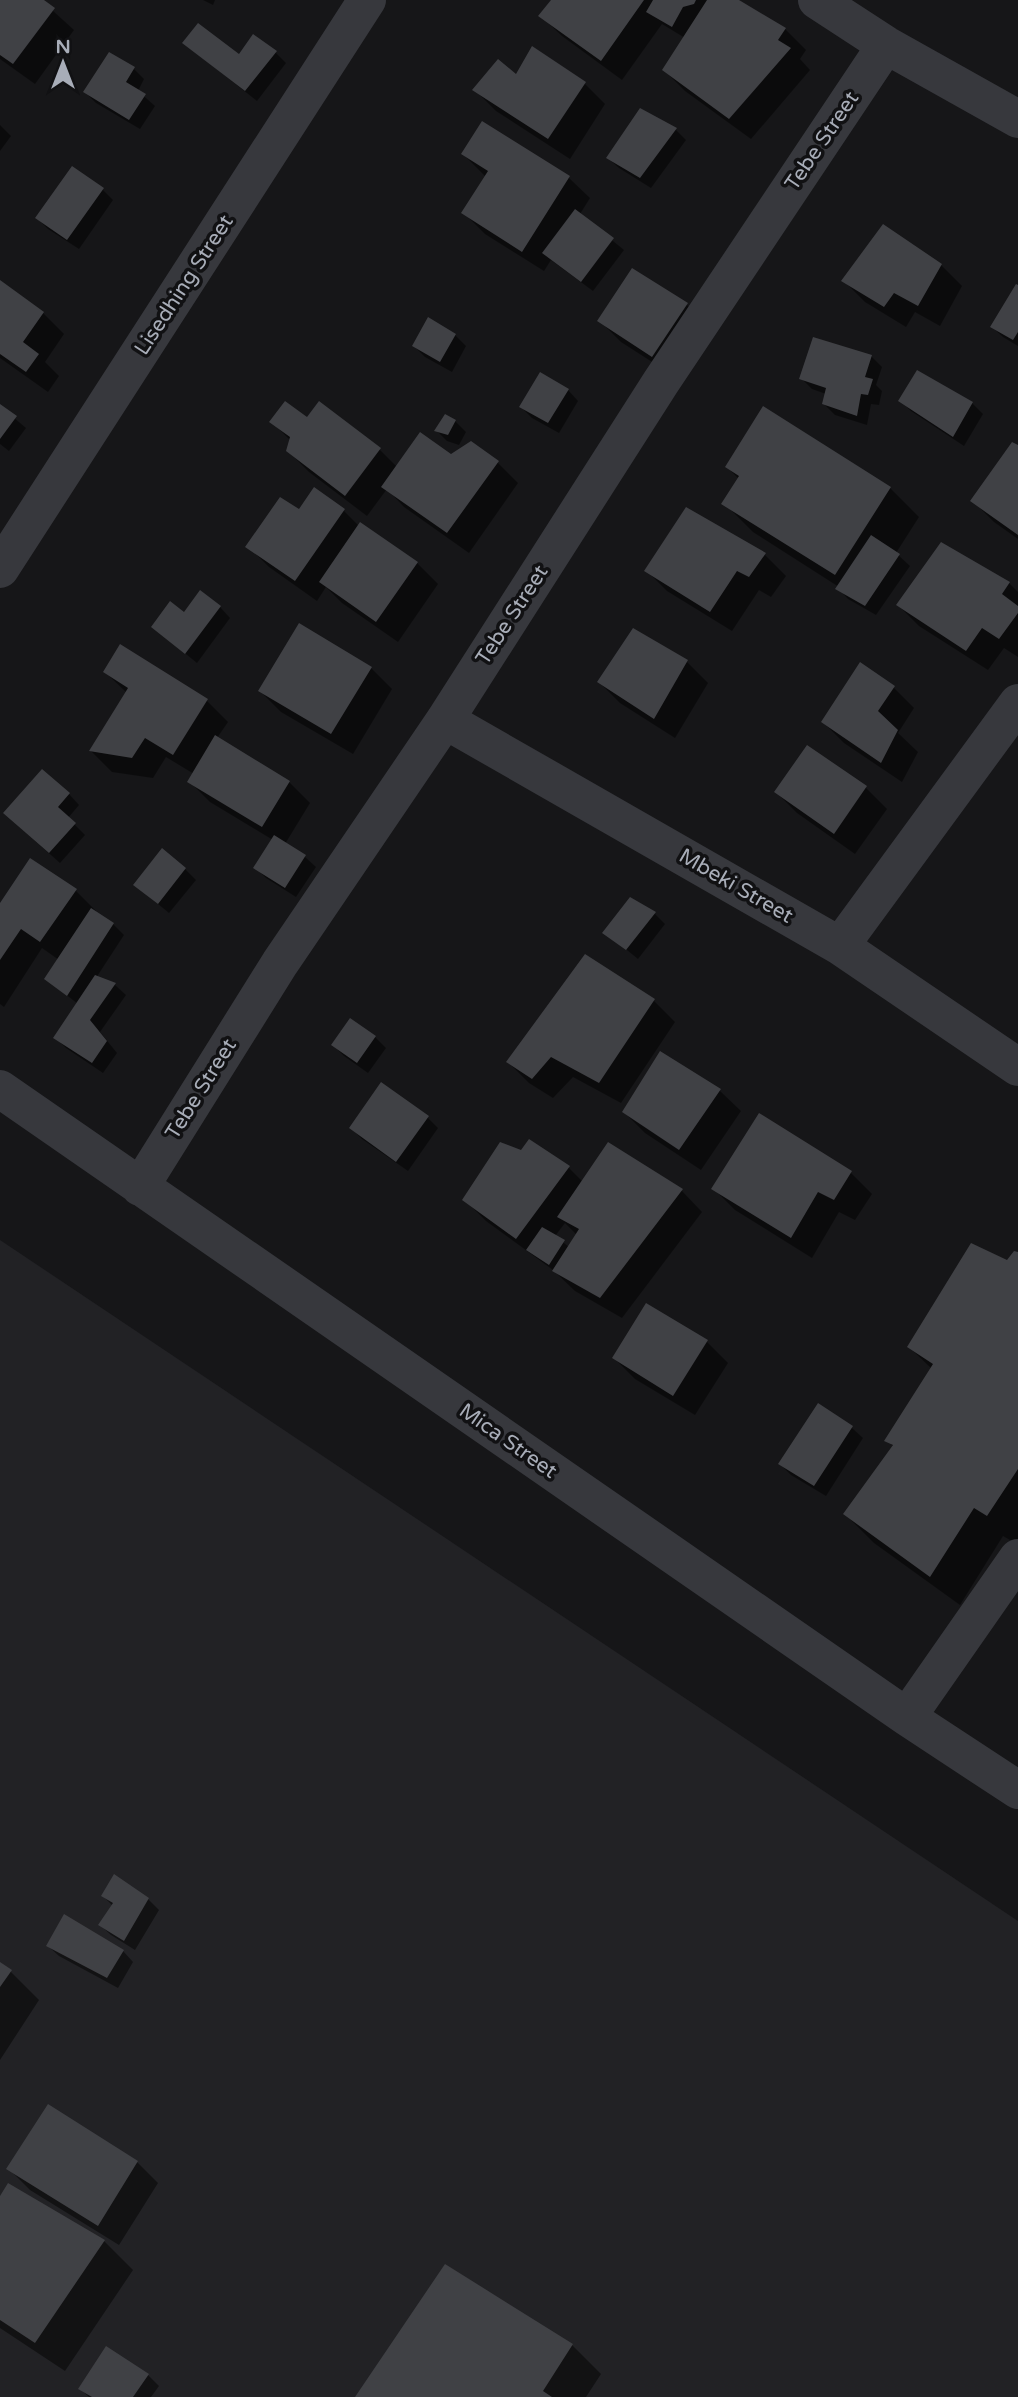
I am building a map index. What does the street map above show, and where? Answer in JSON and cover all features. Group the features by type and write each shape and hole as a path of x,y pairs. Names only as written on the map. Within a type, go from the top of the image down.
{"street":[{"name":"Lisedhing Street","path":"0,569 367,0"},
{"path":"817,0 886,45 1018,118"},
{"name":"Tebe Street","path":"140,1186 280,963 444,720 661,382 886,45"},
{"path":"841,946 1018,702"},
{"name":"Mbeki Street","path":"444,720 841,946 1018,1067"},
{"name":"Mica Street","path":"0,1088 907,1717 1018,1790"},
{"path":"907,1717 1018,1558"}],"shaded area":[{"path":"0,1240 1018,1921 1018,2397 0,2397"}],"building":[{"path":"0,0 44,0 55,8 13,64 0,55"},
{"path":"551,0 644,0 601,61 538,16"},
{"path":"653,0 696,0 694,4 683,7 672,27 646,12"},
{"path":"707,0 739,0 786,28 778,40 791,48 729,119 662,70"},
{"path":"198,23 239,54 253,34 277,51 245,91 182,43"},
{"path":"532,46 586,82 548,139 472,90 498,59 516,74"},
{"path":"109,52 135,67 126,82 146,94 129,120 83,92"},
{"path":"640,108 677,128 640,178 606,158"},
{"path":"482,121 570,176 522,252 461,213 488,171 461,154"},
{"path":"72,166 104,188 67,240 35,218"},
{"path":"575,209 614,238 581,282 542,253"},
{"path":"883,224 942,264 918,306 894,293 884,307 841,281"},
{"path":"632,268 688,303 652,357 597,321"},
{"path":"0,280 44,312 23,342 39,354 26,372 0,354"},
{"path":"1016,284 1018,332 1013,340 990,327"},
{"path":"428,317 456,334 440,362 412,346"},
{"path":"813,337 872,355 865,377 873,379 868,395 861,394 857,416 822,404 826,388 799,379"},
{"path":"917,370 973,402 953,437 898,401"},
{"path":"540,372 569,389 548,423 519,407"},
{"path":"285,401 307,417 319,401 381,448 345,496 286,451 290,437 269,422"},
{"path":"0,404 17,416 0,439"},
{"path":"763,406 891,487 835,575 721,504 739,476 725,467"},
{"path":"445,414 456,420 448,435 434,431"},
{"path":"420,432 451,454 471,441 499,461 447,533 381,487"},
{"path":"1012,442 1018,445 1018,535 970,501"},
{"path":"314,487 345,509 295,581 245,547 280,497 299,509"},
{"path":"686,507 766,553 749,577 737,571 710,612 644,571"},
{"path":"360,522 418,562 376,622 319,582"},
{"path":"871,535 900,554 865,606 835,589"},
{"path":"941,542 1010,582 1002,594 1018,606 1018,613 999,639 982,628 966,651 896,605"},
{"path":"200,590 221,606 185,654 151,627 170,601 184,612"},
{"path":"299,623 372,667 331,734 258,691"},
{"path":"633,628 688,660 654,719 597,682"},
{"path":"120,644 208,699 173,755 145,738 132,758 89,751 128,688 103,672"},
{"path":"860,662 895,686 878,711 898,730 881,763 821,722"},
{"path":"215,735 290,781 262,827 187,782"},
{"path":"807,745 867,786 834,834 774,792"},
{"path":"42,769 70,793 58,807 76,823 49,853 3,813"},
{"path":"274,835 306,855 285,888 253,868"},
{"path":"162,848 186,868 158,904 133,885"},
{"path":"30,858 77,889 40,942 21,929 0,960 0,903"},
{"path":"630,897 656,912 626,950 602,933"},
{"path":"91,908 114,923 67,996 44,979"},
{"path":"585,954 655,999 599,1083 551,1057 532,1079 506,1062"},
{"path":"95,975 116,983 90,1020 107,1041 92,1063 53,1038"},
{"path":"350,1018 376,1036 357,1063 331,1045"},
{"path":"660,1051 721,1089 679,1150 622,1112"},
{"path":"381,1082 429,1116 396,1162 349,1128"},
{"path":"759,1113 852,1171 834,1200 818,1192 791,1238 711,1189"},
{"path":"529,1139 570,1166 516,1239 462,1200 500,1142 521,1150"},
{"path":"608,1142 683,1189 600,1298 552,1271 579,1229 557,1217"},
{"path":"542,1227 565,1240 549,1265 526,1250"},
{"path":"971,1243 1007,1260 1014,1251 1018,1252 1018,1469 987,1516 974,1508 930,1577 843,1514 893,1445 884,1441 933,1364 907,1347"},
{"path":"646,1303 708,1340 673,1396 612,1358"},
{"path":"818,1403 853,1426 814,1486 778,1464"},
{"path":"114,1874 149,1898 124,1941 98,1925 113,1903 101,1896"},
{"path":"64,1914 124,1950 107,1978 46,1946"},
{"path":"0,1962 12,1970 0,1987"},
{"path":"48,2104 138,2161 98,2226 6,2169"},
{"path":"8,2183 105,2240 35,2343 0,2320 0,2196"},
{"path":"445,2264 573,2344 543,2391 552,2397 355,2397"},
{"path":"106,2346 149,2374 133,2397 92,2397 78,2389"}]}
